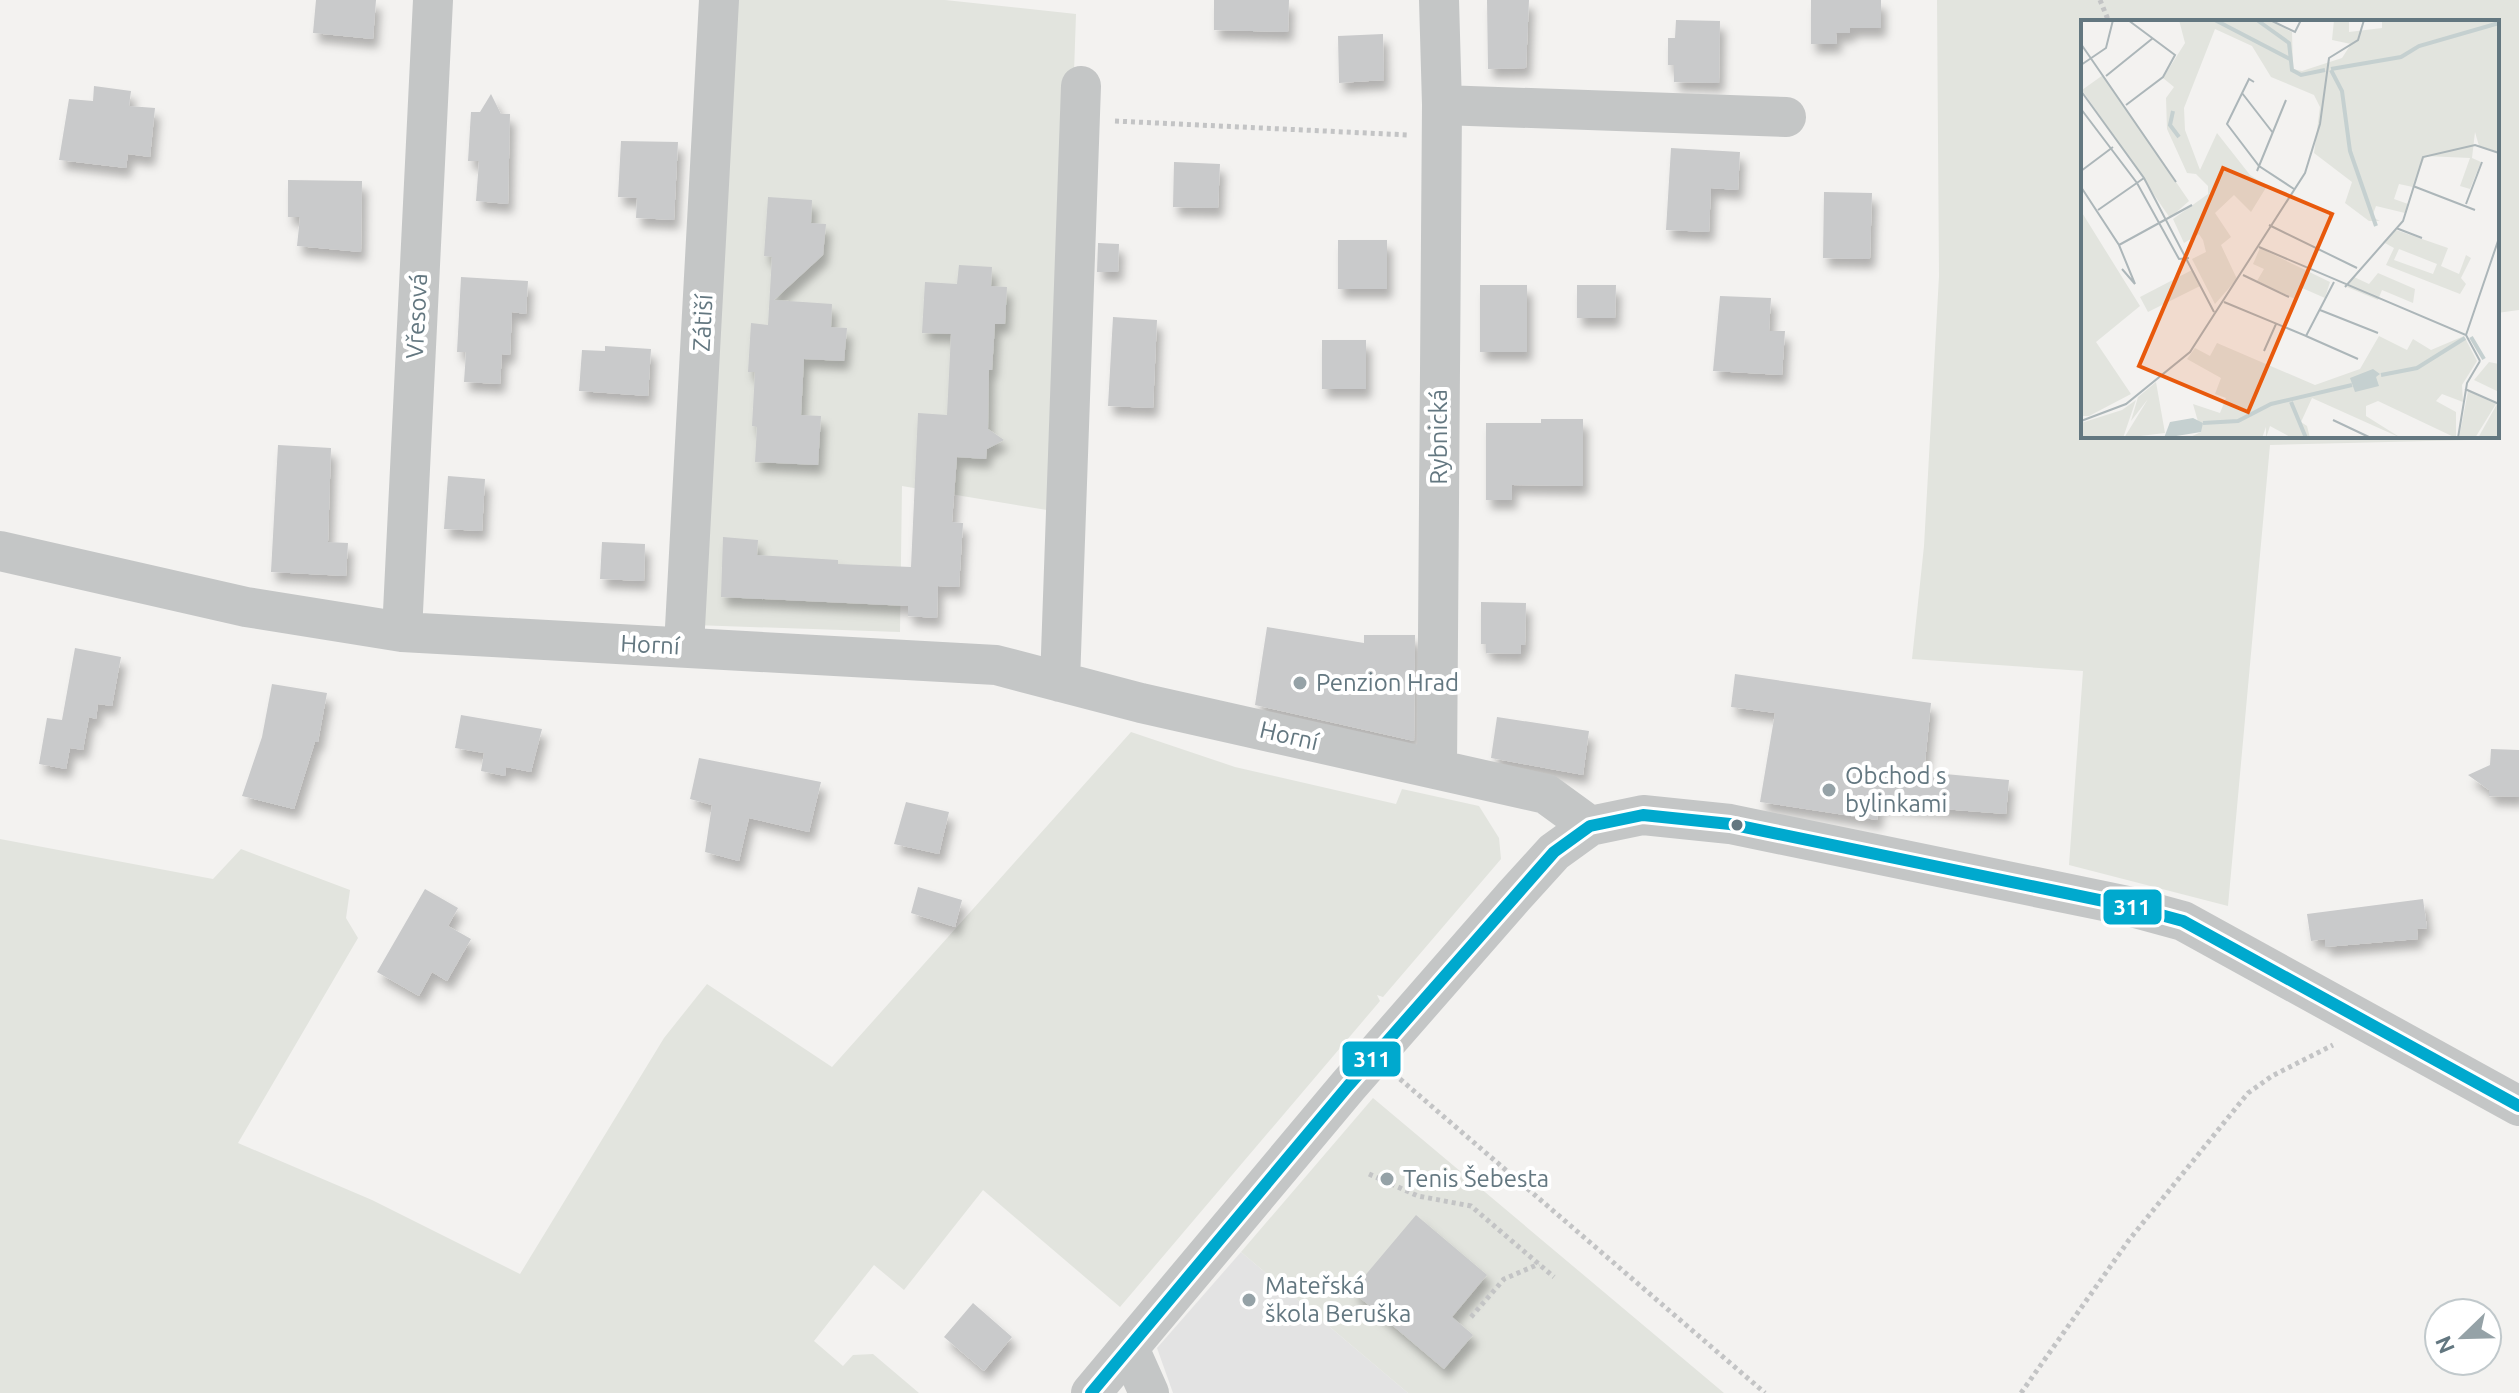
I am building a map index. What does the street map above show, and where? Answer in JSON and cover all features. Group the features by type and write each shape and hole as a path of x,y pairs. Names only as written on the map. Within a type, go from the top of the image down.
{"street":[{"name":"Vřesová","path":"402,632 433,0"},
{"name":"Zátiší","path":"684,646 719,0"},
{"name":"Rybnická","path":"1437,769 1439,0"},
{"path":"1060,682 1081,103"},
{"path":"1441,121 1786,117"},
{"name":"Horní","path":"0,551 246,607 402,632 996,665 1546,794 1590,826"},
{"path":"1091,1393 1348,1086 1554,852 1590,826 1643,815 1730,824 2128,906 2196,927 2370,1027 2519,1106"},
{"path":"1129,1348 1149,1393"}],"path":[{"path":"2100,0 2108,20"},
{"path":"1081,103 1441,121"},
{"path":"2021,1393 2129,1240 2248,1093 2272,1076 2370,1027"},
{"path":"1390,1071 1765,1393"},
{"path":"1369,1174 1418,1196 1471,1206 1554,1277"},
{"path":"1471,1317 1504,1279 1539,1264"}],"shaded area":[{"path":"727,0 945,0 1076,14 1059,512 902,486 900,632 694,625"},
{"path":"1937,0 2519,0 2519,310 2499,313 2499,20 2081,20 2081,438 2470,438 2270,445 2228,906 2069,865 2083,671 1912,659 1924,546 1939,276"},
{"path":"1131,732 1235,767 1396,804 1402,789 1479,806 1499,838 1501,859 1383,997 1377,995 1380,1001 1120,1307 983,1190 904,1290 874,1265 814,1341 843,1366 853,1355 873,1354 919,1393 0,1393 0,839 213,879 241,849 350,890 346,918 358,938 238,1143 372,1200 520,1274 664,1038 707,984 832,1067"},
{"name":"Tenis Šebesta","path":"1373,1098 1724,1393 1408,1393 1241,1252"},
{"name":"Mateřská škola Beruška","path":"1241,1252 1408,1393 1173,1393 1157,1348"}],"building":[{"path":"316,0 376,0 373,39 313,33"},
{"path":"1214,0 1289,0 1288,32 1214,30"},
{"path":"1487,0 1529,0 1526,68 1488,69"},
{"path":"1811,0 1881,0 1881,28 1850,28 1850,33 1836,33 1837,44 1811,44"},
{"path":"1676,20 1720,21 1719,83 1674,82 1674,65 1668,65 1668,38 1675,38"},
{"path":"1383,34 1384,80 1339,83 1338,36"},
{"path":"94,86 131,91 129,106 155,108 150,157 128,154 126,168 59,160 69,99 93,101"},
{"path":"491,94 501,114 510,114 508,204 476,201 479,161 468,161 471,112 480,112"},
{"path":"621,141 678,142 674,220 636,218 637,198 618,197"},
{"path":"1671,148 1740,152 1738,190 1711,188 1709,232 1666,230"},
{"path":"1174,162 1220,164 1218,208 1173,207"},
{"path":"288,180 362,181 361,252 297,246 300,217 288,217"},
{"path":"1824,192 1872,193 1870,259 1823,258"},
{"path":"768,197 812,200 811,223 826,224 823,255 774,300 832,304 831,327 847,328 844,361 804,359 801,415 821,416 818,465 755,462 757,427 752,426 755,372 748,372 751,323 768,325 772,257 764,256"},
{"path":"1338,240 1387,240 1387,289 1338,289"},
{"path":"1098,243 1119,244 1118,272 1097,272"},
{"path":"959,265 992,267 991,286 1007,287 1005,324 995,324 992,370 989,370 988,429 1004,440 987,449 986,459 957,457 952,522 963,523 959,587 938,586 937,618 908,616 908,606 721,597 723,537 758,540 757,555 838,560 838,564 911,567 918,413 947,415 951,334 922,333 925,282 957,284"},
{"path":"461,277 528,281 526,314 512,312 510,355 502,354 500,384 464,382 466,352 457,352"},
{"path":"1480,285 1527,285 1527,352 1480,352"},
{"path":"1577,285 1616,285 1615,318 1577,318"},
{"path":"1720,296 1771,298 1769,331 1785,331 1782,375 1713,371"},
{"path":"1113,317 1157,320 1153,408 1108,406"},
{"path":"1322,340 1366,340 1366,389 1322,389"},
{"path":"605,346 651,349 648,396 579,391 582,350 605,351"},
{"path":"1541,419 1583,419 1583,486 1512,485 1512,500 1486,500 1486,423 1541,423"},
{"path":"278,445 331,448 328,542 348,543 346,576 271,572"},
{"path":"448,476 485,479 482,531 444,529"},
{"path":"602,542 645,544 644,581 600,579"},
{"path":"1481,602 1526,603 1525,645 1521,645 1521,654 1486,653 1486,644 1481,644"},
{"path":"1267,627 1364,643 1364,635 1415,635 1414,741 1255,705"},
{"path":"75,648 121,657 112,706 98,704 96,719 89,717 83,750 70,748 66,769 39,764 47,718 62,720"},
{"path":"1735,674 1931,703 1924,772 2009,780 2006,814 1879,804 1877,820 1760,802 1775,713 1731,707"},
{"path":"272,684 327,693 318,742 315,742 294,809 242,796 262,737"},
{"path":"461,715 542,729 531,772 506,767 505,776 481,771 484,753 455,748"},
{"path":"1497,717 1589,731 1583,775 1491,758"},
{"path":"2491,749 2519,750 2519,797 2489,796 2489,790 2468,775 2490,765"},
{"path":"699,758 821,782 809,832 749,818 739,861 705,852 712,805 690,799"},
{"path":"906,802 949,812 939,854 894,844"},
{"path":"918,887 962,900 955,927 911,913"},
{"path":"425,889 458,908 448,926 471,939 447,981 432,972 419,996 377,972"},
{"path":"2423,899 2427,928 2417,929 2418,939 2325,947 2325,939 2311,941 2307,914"},
{"path":"1416,1215 1487,1275 1452,1317 1473,1335 1444,1369 1352,1291"},
{"path":"973,1303 1012,1337 984,1371 944,1337"}],"transit line":[{"name":"311","path":"1091,1393 1348,1086 1554,852 1590,826 1643,815 1730,824 2128,906 2183,921 2519,1106"}],"place":[{"name":"Penzion Hrad","path":"1300,683"},
{"name":"Obchod s bylinkami","path":"1829,790"},
{"name":"Tenis Šebesta","path":"1387,1179"},
{"name":"Mateřská škola Beruška","path":"1249,1300"}]}
